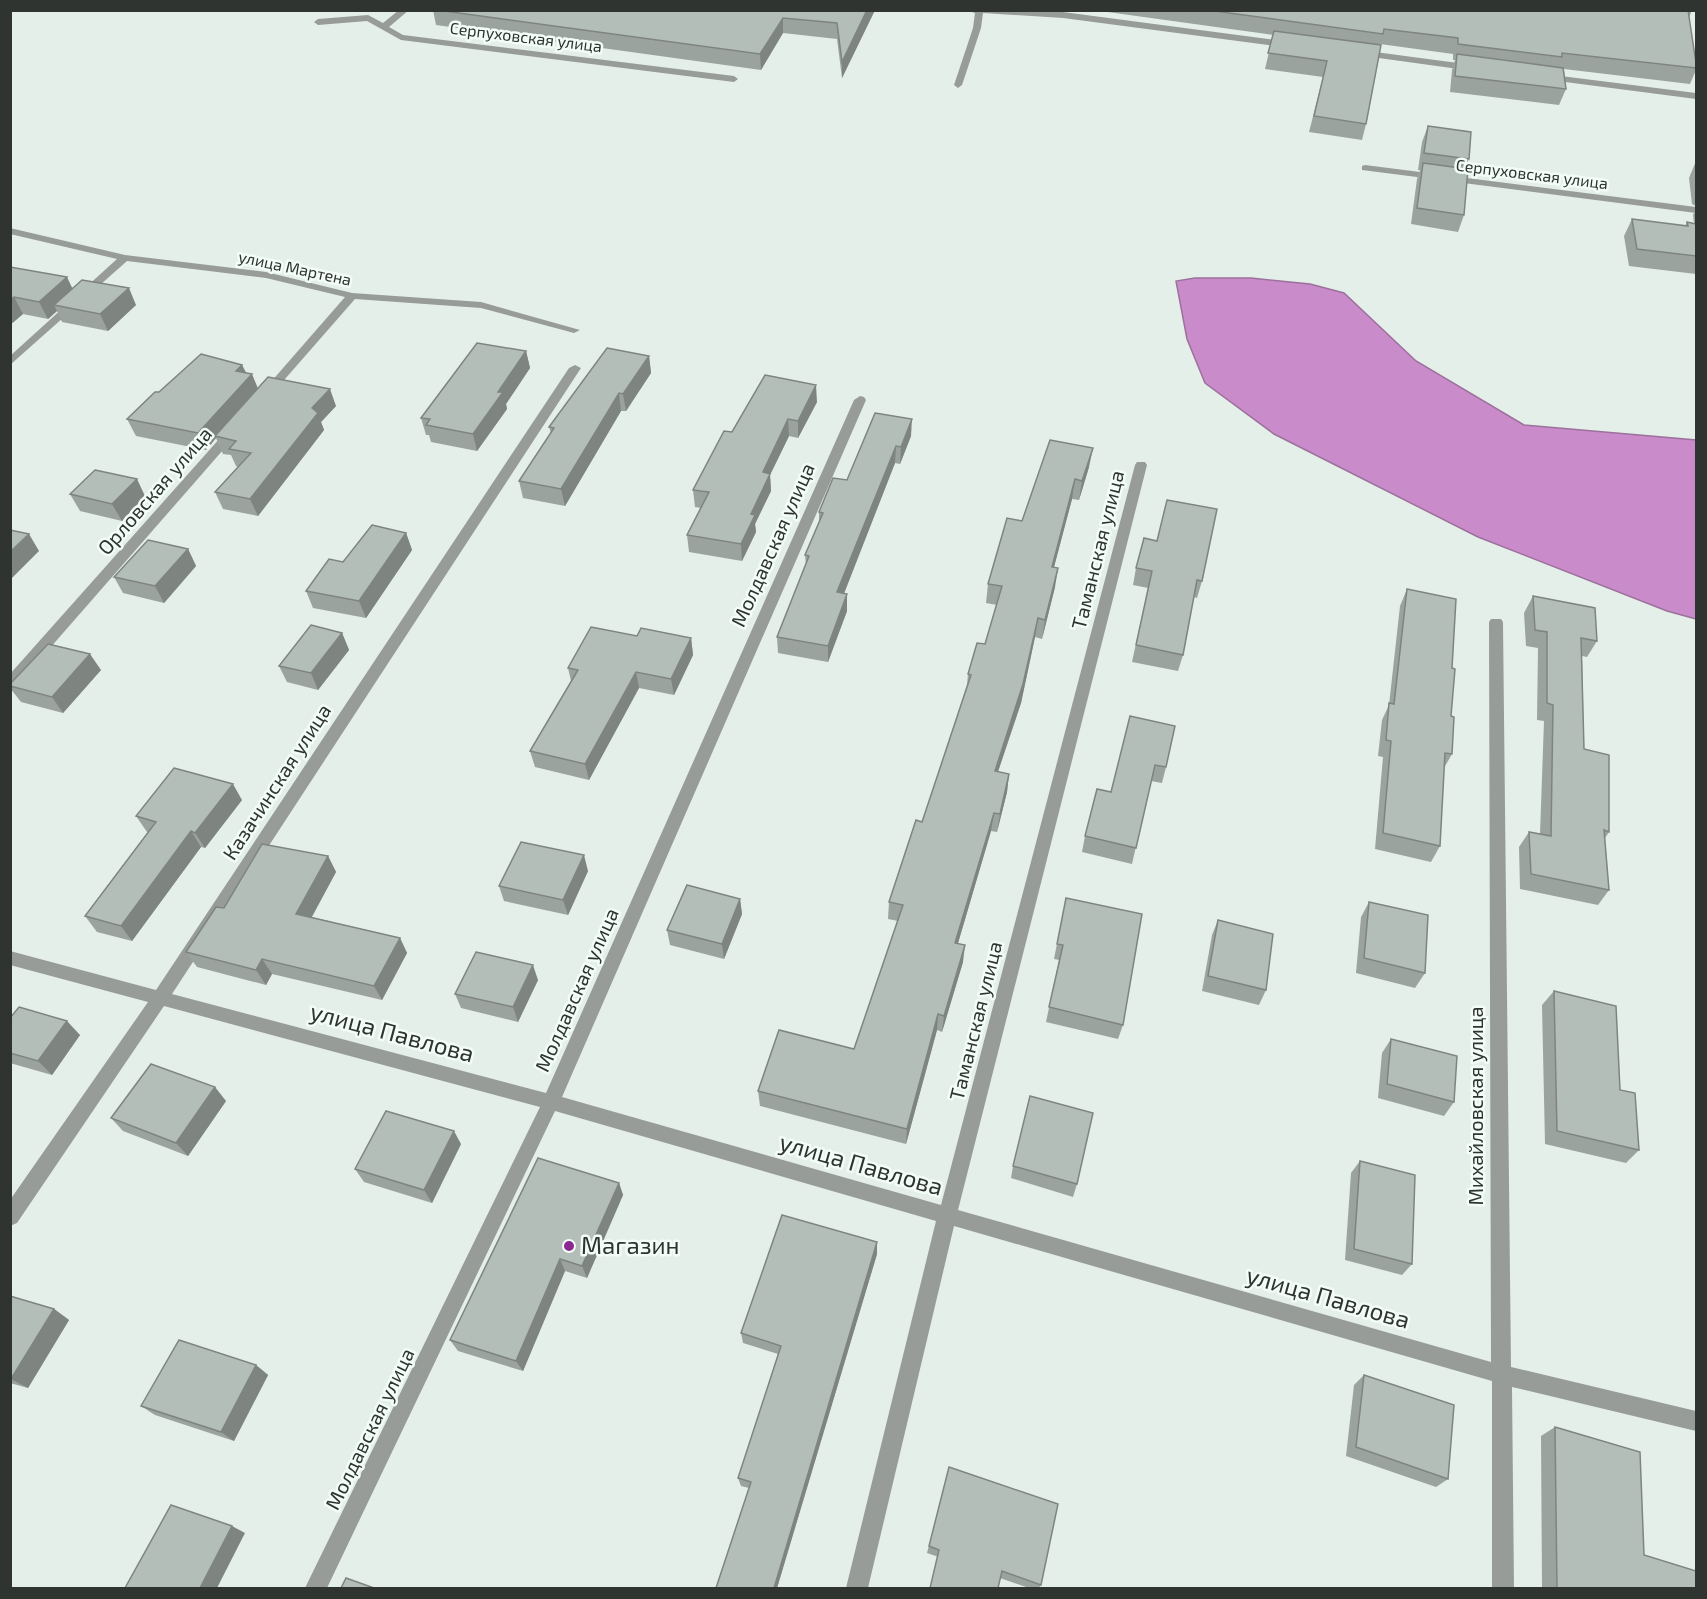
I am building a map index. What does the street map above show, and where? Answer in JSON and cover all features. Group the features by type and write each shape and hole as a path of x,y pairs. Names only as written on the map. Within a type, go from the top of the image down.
{"street":[{"path":"385,26 405,10"},
{"path":"969,10 1064,13 1298,45"},
{"path":"958,85 977,28 979,12"},
{"name":"Серпуховская улица","path":"318,21 368,18 401,37 734,78"},
{"path":"1344,51 1485,69"},
{"path":"1532,75 1696,96"},
{"name":"Серпуховская улица","path":"1365,168 1696,210"},
{"name":"улица Мартена","path":"10,231 125,258 266,275 352,296 481,305 574,330"},
{"path":"10,362 125,258"},
{"path":"258,403 352,296"},
{"name":"Казачинская улица","path":"10,1217 160,999 575,368"},
{"name":"Молдавская улица","path":"316,1588 551,1102 860,400"},
{"name":"Орловская улица","path":"10,684 243,420"},
{"name":"Таманская улица","path":"857,1588 948,1216 1141,465"},
{"name":"Михайловская улица","path":"1497,622 1503,1588"},
{"name":"улица Павлова","path":"10,958 551,1102 1500,1374 1696,1421"}],"shaded area":[{"path":"1195,278 1251,278 1310,284 1344,293 1416,361 1524,425 1696,440 1696,619 1667,611 1478,537 1274,434 1205,383 1187,339 1176,281"}],"building":[{"path":"437,10 867,10 842,62 837,23 783,18 760,54"},
{"path":"1207,10 1688,10 1696,68 1562,53 1562,57 1458,44 1458,38 1384,29 1383,34"},
{"path":"1274,31 1381,45 1366,124 1314,116 1327,61 1268,53"},
{"path":"1457,54 1563,68 1566,89 1455,76"},
{"path":"1428,126 1471,132 1469,159 1424,153"},
{"path":"1423,163 1468,169 1464,215 1417,208"},
{"path":"1632,219 1688,226 1687,222 1696,224 1696,256 1637,249"},
{"path":"10,267 67,277 39,302 14,297 10,300"},
{"path":"82,280 129,288 100,314 54,305"},
{"path":"477,343 526,351 498,392 503,392 473,434 426,425 430,419 421,418"},
{"path":"607,348 649,356 623,394 619,393 561,489 519,481 554,428 549,427"},
{"path":"201,354 242,365 236,371 252,374 198,433 127,419 155,392 159,392"},
{"path":"765,375 816,385 798,421 788,419 763,472 770,474 751,514 755,515 741,544 687,535 709,492 693,490 724,431 732,432"},
{"path":"268,377 330,389 312,408 318,413 250,499 215,492 251,453 229,449 236,441 215,436"},
{"path":"875,413 912,419 901,447 896,446 837,592 847,594 828,646 777,637 809,556 805,555 823,513 819,512 833,478 847,480"},
{"path":"1050,440 1093,448 1082,481 1075,479 1052,567 1058,568 1045,620 1038,618 1023,684 995,771 1009,774 1000,814 994,813 955,943 965,945 944,1016 938,1014 907,1129 758,1091 779,1030 854,1049 903,905 889,902 916,820 922,822 971,675 968,674 977,643 985,644 1002,586 988,584 1007,518 1022,521"},
{"path":"95,470 137,479 112,504 70,494"},
{"path":"1167,500 1217,509 1202,581 1197,580 1183,655 1136,645 1152,571 1136,568 1144,538 1157,541"},
{"path":"372,525 406,533 359,601 306,591 329,559 343,562"},
{"path":"10,530 29,534 10,552"},
{"path":"148,540 188,549 155,586 114,577"},
{"path":"1407,589 1456,599 1452,668 1455,669 1451,716 1454,717 1452,754 1445,753 1440,846 1383,833 1391,741 1386,740 1389,703 1394,704"},
{"path":"1533,596 1595,608 1597,641 1581,638 1584,749 1609,755 1609,832 1604,830 1609,890 1531,874 1529,832 1551,836 1553,705 1547,703 1547,632 1535,630"},
{"path":"311,625 342,633 311,673 279,666"},
{"path":"591,627 637,636 641,628 691,638 671,679 636,672 585,764 530,751 578,670 568,668"},
{"path":"48,644 90,654 52,697 10,686 10,684"},
{"path":"1130,716 1175,726 1166,767 1155,765 1136,848 1085,836 1097,789 1111,792"},
{"path":"174,768 233,784 195,833 191,831 121,926 85,916 156,822 136,816"},
{"path":"521,842 584,855 563,900 499,886"},
{"path":"262,844 328,856 296,914 400,938 374,986 262,959 256,970 186,952 216,907 224,908"},
{"path":"687,885 740,899 722,944 667,930"},
{"path":"1066,898 1142,914 1123,1025 1049,1007 1063,945 1057,944"},
{"path":"1369,902 1428,915 1425,973 1364,958"},
{"path":"1218,920 1273,934 1266,990 1208,976"},
{"path":"476,952 533,965 513,1007 455,994"},
{"path":"1554,991 1616,1006 1620,1090 1635,1093 1639,1150 1557,1131"},
{"path":"19,1007 67,1021 38,1061 10,1053 10,1018"},
{"path":"1391,1039 1457,1056 1454,1102 1387,1084"},
{"path":"151,1064 215,1087 176,1143 111,1118"},
{"path":"1030,1096 1093,1113 1077,1184 1013,1166"},
{"path":"386,1111 454,1131 424,1190 355,1169"},
{"path":"538,1158 619,1183 582,1266 560,1259 516,1361 450,1340"},
{"path":"1360,1161 1415,1175 1412,1264 1354,1249"},
{"path":"782,1215 877,1242 774,1588 716,1588 751,1482 738,1478 781,1346 741,1333"},
{"path":"10,1296 54,1309 11,1379 10,1378"},
{"path":"179,1340 256,1365 221,1432 141,1406"},
{"path":"1364,1375 1454,1405 1448,1479 1356,1447"},
{"path":"1555,1427 1640,1452 1644,1555 1696,1571 1696,1588 1557,1588"},
{"path":"949,1467 1058,1504 1041,1585 1002,1571 998,1588 930,1588 939,1550 929,1546"},
{"path":"171,1505 232,1526 200,1588 125,1588"},
{"path":"346,1578 374,1588 341,1588"}],"place":[{"name":"Магазин","path":"569,1246"}]}
